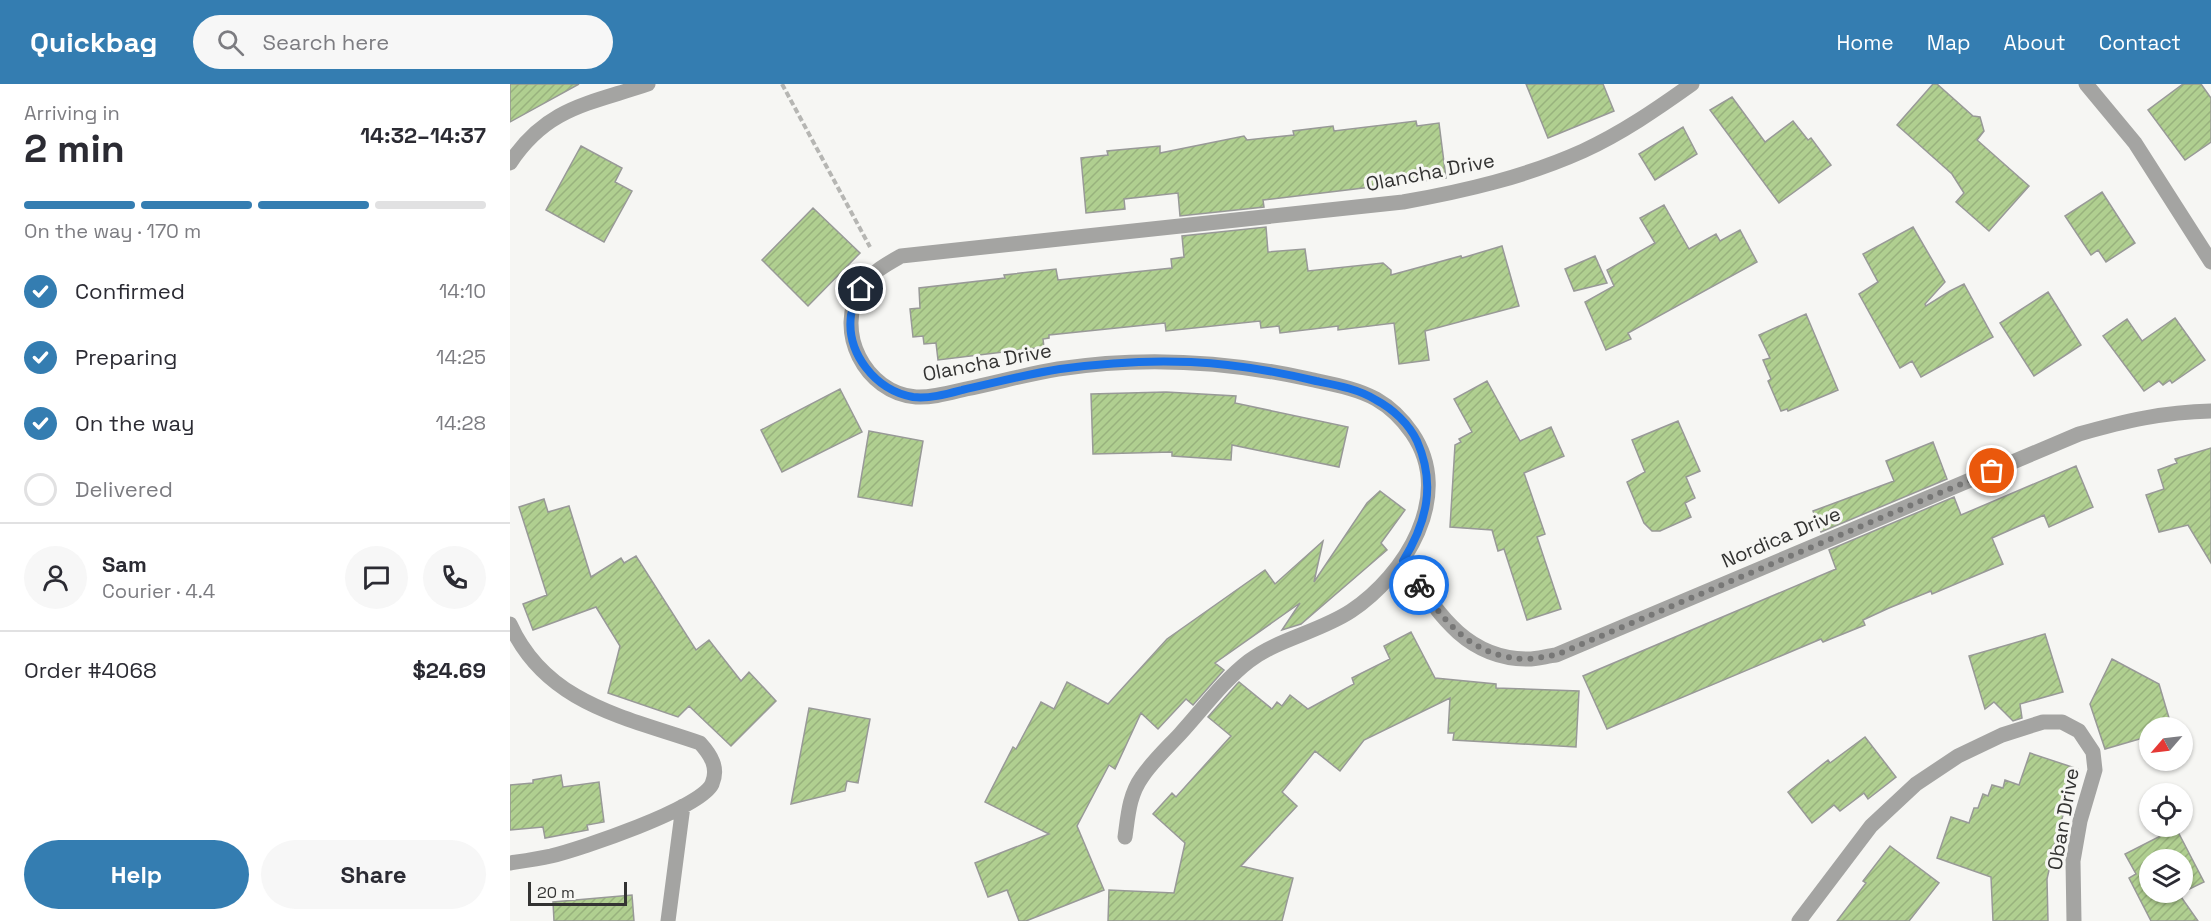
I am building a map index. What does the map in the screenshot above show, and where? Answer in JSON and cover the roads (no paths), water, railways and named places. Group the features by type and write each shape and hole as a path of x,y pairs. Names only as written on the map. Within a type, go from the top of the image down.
{"street":[{"path":"510,163 521,146 543,125 568,110 648,84"},
{"name":"Olancha Drive","path":"1125,837 1130,803 1141,778 1227,681 1248,662 1280,642 1317,628 1349,612 1380,588 1403,561 1423,520 1429,489 1425,459 1414,435 1398,415 1375,399 1337,385 1270,370 1191,362 1126,362 1058,369 936,396 914,397 891,390 874,378 860,360 852,336 851,314 861,289 881,267 901,256 1403,202 1465,191 1525,174 1584,150 1648,115 1692,84"},
{"path":"2086,84 2135,143 2211,262"},
{"name":"Nordica Drive","path":"1403,561 1438,613 1448,625 1472,644 1499,655 1528,659 1556,655 2079,434 2130,419 2182,411 2211,411"},
{"path":"510,624 517,640 536,666 556,685 586,703 700,743 711,755 715,768 712,783 705,794 683,806 618,835 551,856 510,863"},
{"name":"Oban Drive","path":"1798,921 1871,826 1916,784 1958,756 2002,735 2043,722 2062,722 2079,731 2093,752 2096,770 2080,821 2073,861 2074,921"},
{"path":"668,921 683,806"}]}
